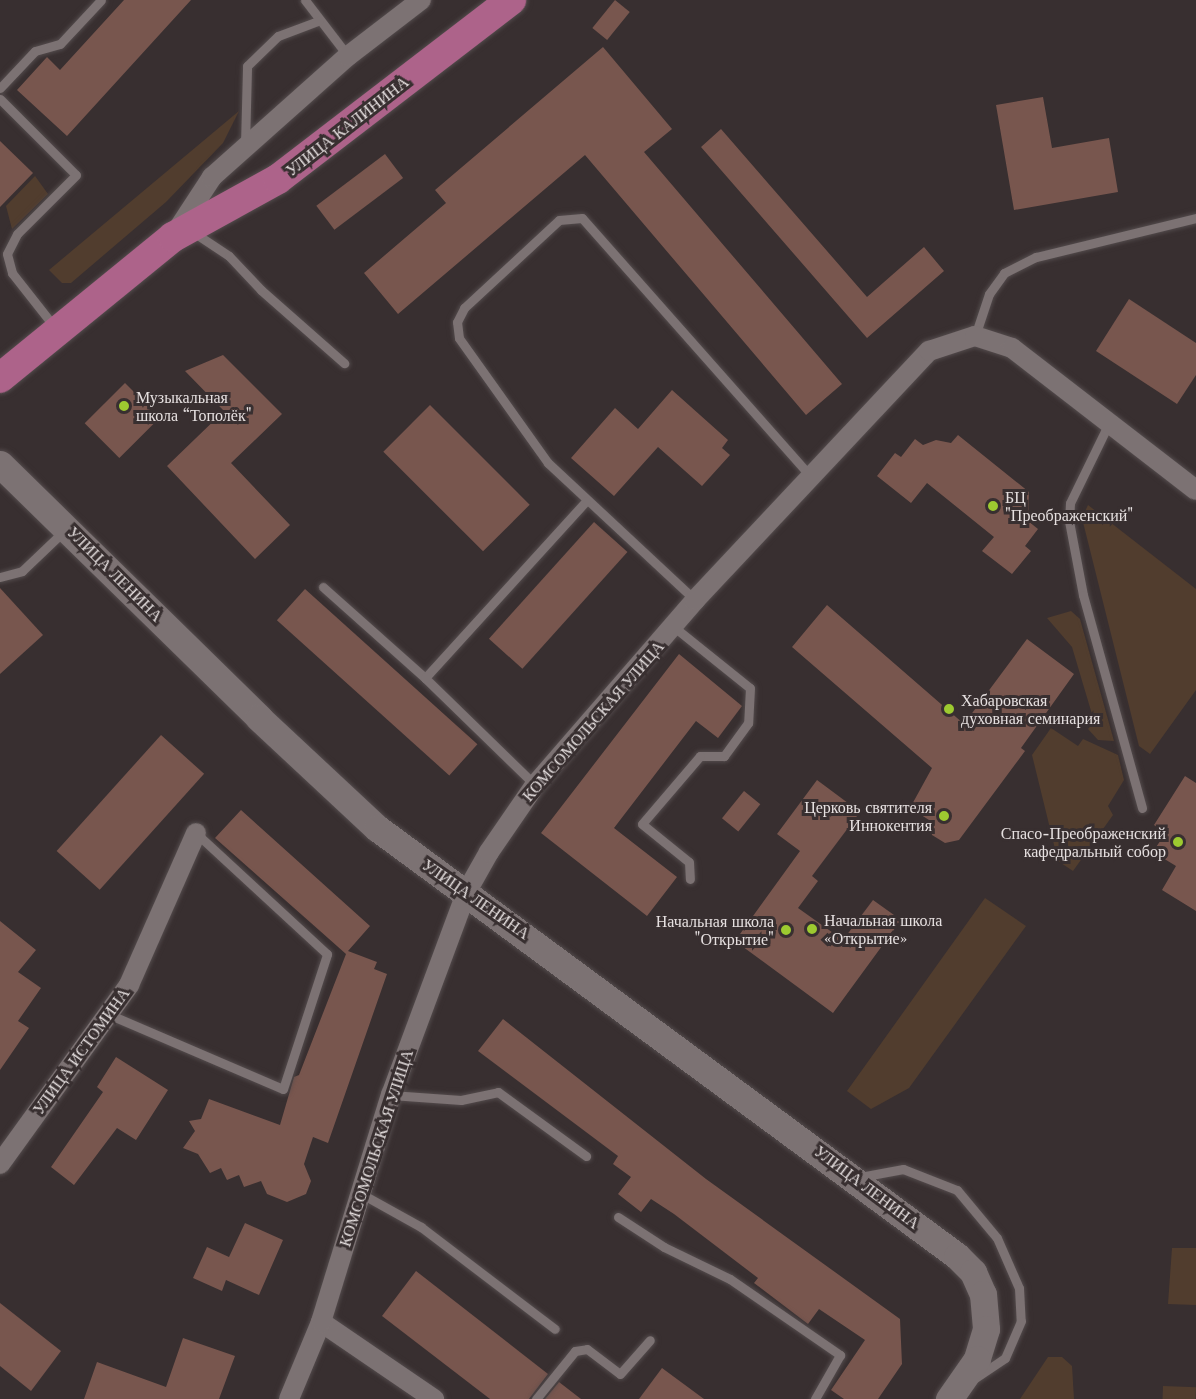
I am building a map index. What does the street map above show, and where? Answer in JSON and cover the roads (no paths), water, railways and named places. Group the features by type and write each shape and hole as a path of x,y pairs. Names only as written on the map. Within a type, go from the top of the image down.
{"main road":[{"name":"УЛИЦА КАЛИНИНА","path":"0,378 180,233 279,179 511,0"},
{"name":"УЛИЦА ЛЕНИНА","path":"0,464 69,526 259,718 369,820 855,1178 957,1256 973,1272 983,1294 986,1329 977,1359 952,1395"}],"street":[{"name":"УЛИЦА КАЛИНИНА","path":"180,233 213,177 348,56 421,0"},
{"name":"КОМСОМОЛЬСКАЯ УЛИЦА","path":"289,1399 321,1322 391,1095 467,891 535,785 695,600 809,475 929,351 953,340 975,336"},
{"path":"975,336 1012,348 1196,490"},
{"name":"УЛИЦА ИСТОМИНА","path":"0,1164 129,985 195,833"},
{"path":"321,1322 434,1399"}],"lane":[{"path":"0,88 35,51 60,44 101,0"},
{"path":"305,0 318,21 348,56"},
{"path":"245,147 247,66 278,36 318,21"},
{"path":"0,99 76,175 3,251 12,273 57,331"},
{"path":"695,600 586,501 548,463 459,338 457,322 464,308 559,220 572,216 582,218 809,475"},
{"path":"975,336 989,294 1004,273 1036,257 1196,218"},
{"path":"180,233 223,250 344,363"},
{"path":"1109,423 1070,503 1069,521 1081,584 1142,808"},
{"path":"425,678 586,501"},
{"path":"0,577 22,572 69,526"},
{"path":"323,587 425,678 535,785"},
{"path":"674,627 750,688 748,723 724,756 700,756 642,824 689,862 690,879"},
{"path":"108,1014 283,1089 327,954 195,833"},
{"path":"391,1095 461,1100 498,1092 586,1156"},
{"path":"855,1178 903,1169 957,1190 997,1238 1019,1288 1021,1321 1005,1358 952,1395"},
{"path":"360,1194 421,1227 555,1329"},
{"path":"618,1217 664,1247 730,1278 840,1355 815,1399"},
{"path":"536,1399 575,1351 587,1350 620,1374 650,1340"}],"place":[{"name":"Музыкальная школа “Тополёк\"","path":"124,406"},
{"name":"БЦ \"Преображенский\"","path":"993,506"},
{"name":"Хабаровская духовная семинария","path":"949,709"},
{"name":"Церковь святителя Иннокентия","path":"944,816"},
{"name":"Спасо-Преображенский кафедральный собор","path":"1178,842"},
{"name":"Начальная школа «Открытие»","path":"812,929"},
{"name":"Начальная школа \"Открытие\"","path":"786,930"}]}
